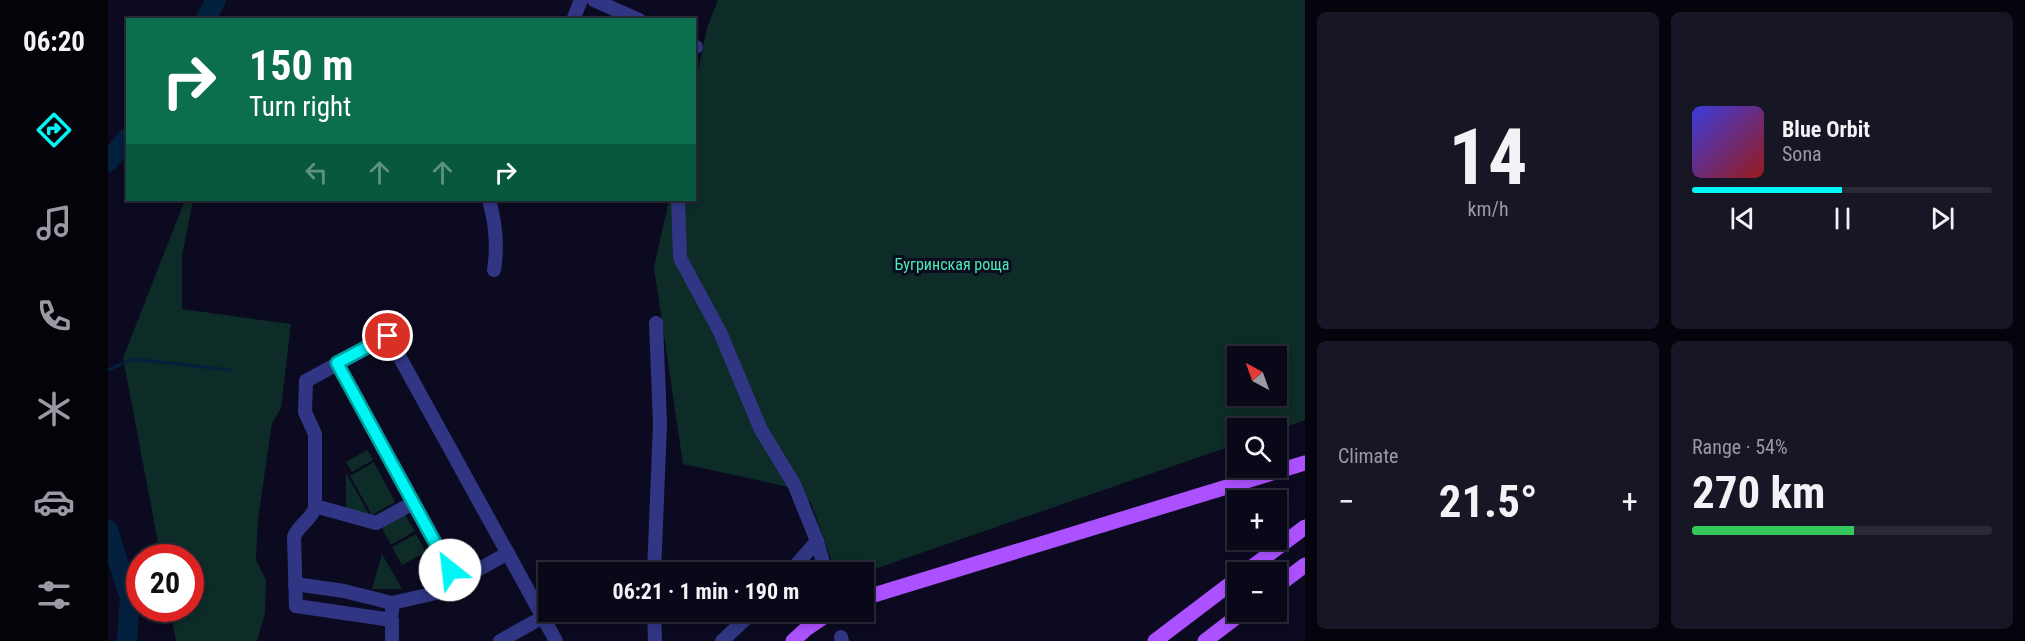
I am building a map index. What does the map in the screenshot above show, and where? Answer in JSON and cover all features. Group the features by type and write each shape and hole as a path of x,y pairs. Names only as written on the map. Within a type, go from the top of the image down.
{"main road":[{"path":"874,594 1305,463"},
{"path":"1259,562 1305,527"},
{"path":"1287,579 1305,566"},
{"path":"1155,641 1227,586"},
{"path":"793,641 816,622"},
{"path":"1205,641 1230,622"}],"street":[{"path":"574,18 580,0"},
{"path":"594,0 634,18"},
{"path":"489,201 498,248 494,270"},
{"path":"678,201 680,258 720,332 761,430 794,484 823,562"},
{"path":"654,562 660,424 656,323"},
{"path":"392,620 299,607 295,603 295,533 314,512 315,506 315,434 304,412 305,384 308,379 385,336 390,338 538,608"},
{"path":"337,363 457,582"},
{"path":"315,506 376,523 413,503"},
{"path":"799,562 817,541"},
{"path":"295,584 344,591 392,603 436,593 508,553"},
{"path":"392,603 392,641"},
{"path":"500,641 538,620"},
{"path":"546,622 556,641"},
{"path":"654,622 655,641"},
{"path":"722,641 742,622"}],"green space":[{"name":"Бугринская роща","path":"718,0 1305,0 1305,420 1287,426 1287,418 1227,418 1227,447 874,569 874,562 832,562 811,503 789,487 683,464 654,267 669,201 696,201 696,80 707,28"},
{"path":"185,201 193,201 182,256 182,309 291,324 281,408 272,423 258,519 256,560 266,580 265,613 257,641 176,641 172,622 204,622 204,544 158,544 123,358"},
{"path":"367,450 373,460 352,472 346,462"},
{"path":"374,462 395,502 372,515 350,476"},
{"path":"346,473 370,516 346,509"},
{"path":"404,513 415,531 391,545 381,526"},
{"path":"416,534 426,552 402,565 392,547"},
{"path":"382,554 402,589 372,589"}],"waterway":[{"path":"206,18 216,0"},
{"path":"108,162 126,140"},
{"path":"108,370 133,359 230,370"},
{"path":"108,530 130,598 127,641"}],"route":[{"path":"388,336 337,363 450,570"}]}
